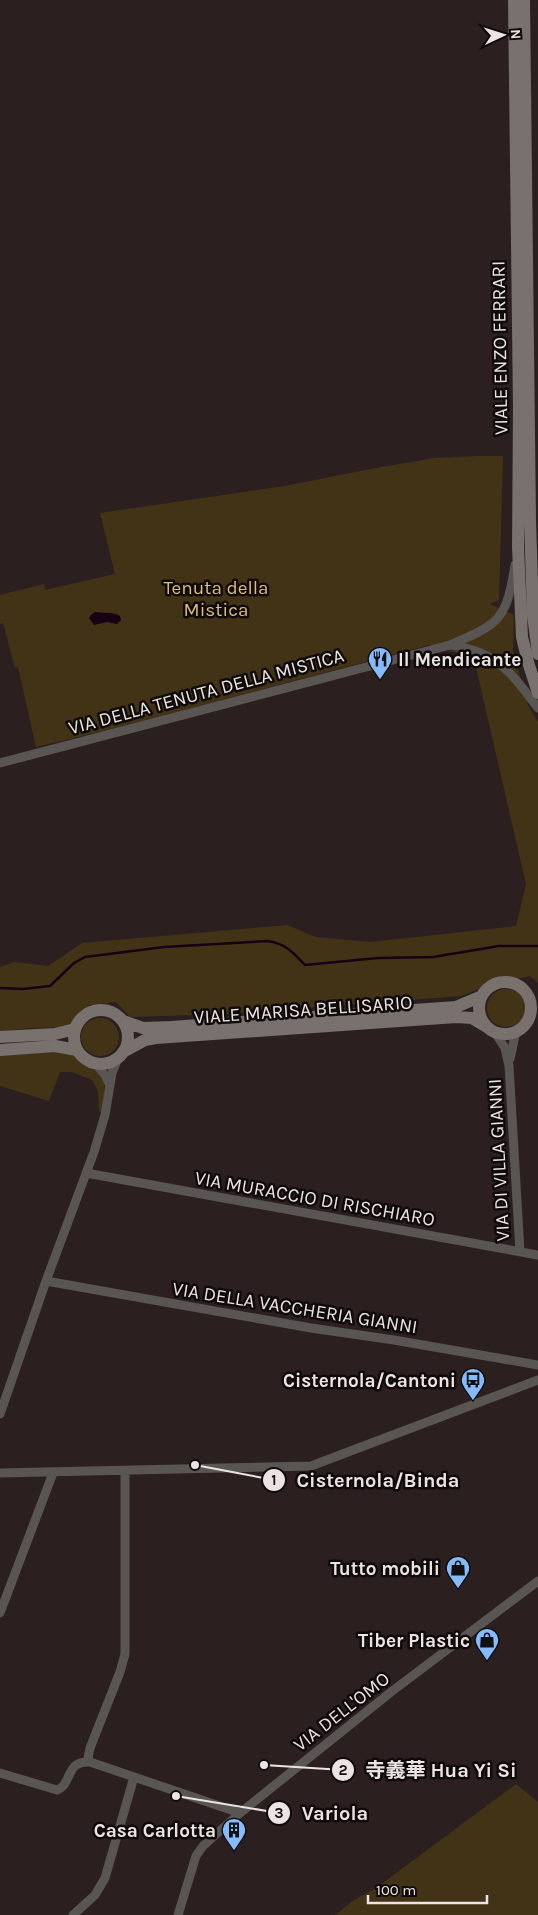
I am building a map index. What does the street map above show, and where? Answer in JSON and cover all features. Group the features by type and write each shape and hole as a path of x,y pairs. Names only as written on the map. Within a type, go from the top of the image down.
{"main road":[{"name":"VIALE ENZO FERRARI","path":"514,0 519,408 518,546 522,637 538,693"},
{"name":"VIALE ENZO FERRARI","path":"524,0 530,511 533,615 538,654"},
{"path":"505,982 516,984 532,995 533,1018 516,1031 505,1033 491,1029 482,1020 480,1012 482,996 491,986 505,982"},
{"name":"VIALE MARISA BELLISARIO","path":"123,1021 143,1028 170,1028 456,1006 482,996"},
{"path":"100,1010 109,1011 123,1021 128,1037 121,1055 111,1062 96,1064 82,1056 77,1050 74,1043 75,1029 84,1015 100,1010"},
{"name":"VIALE MARISA BELLISARIO","path":"121,1055 145,1040 156,1038 446,1017 466,1017 491,1029"},
{"path":"0,1037 55,1034 75,1029"},
{"path":"0,1050 55,1046 77,1050"}],"street":[{"name":"VIA DELLA TENUTA DELLA MISTICA","path":"0,763 450,645 489,626 503,612 509,599 518,546"},
{"name":"VIA DELLA TENUTA DELLA MISTICA","path":"450,645 482,653 498,663 516,680 538,708"},
{"name":"VIA DI VILLA GIANNI","path":"491,1029 505,1048 509,1066 520,1252"},
{"name":"VIA DI VILLA GIANNI","path":"509,1066 516,1031"},
{"path":"0,1414 86,1173 104,1115 110,1086 121,1055"},
{"path":"96,1064 105,1075 110,1086"},
{"name":"VIA MURACCIO DI RISCHIARO","path":"86,1173 538,1255"},
{"name":"VIA DELLA VACCHERIA GIANNI","path":"46,1281 311,1328 394,1340 538,1365"},
{"path":"0,1473 310,1466 538,1380"},
{"path":"90,1762 88,1758 90,1748 120,1672 125,1654 126,1471"},
{"path":"0,1613 53,1473"},
{"name":"VIA DELL'OMO","path":"178,1915 198,1852 240,1813 391,1692 538,1581"},
{"path":"0,1773 57,1790 63,1787 74,1766 82,1762 90,1762 240,1813"},
{"path":"73,1915 93,1898 105,1878 134,1777"}],"green space":[{"name":"Tenuta della Mistica","path":"503,456 499,600 490,604 514,615 513,651 528,705 538,722 538,983 530,976 486,986 461,996 228,1014 130,1017 116,1002 89,1005 71,1027 29,1028 0,1032 0,967 14,962 48,966 82,943 287,925 316,937 371,942 516,926 526,884 472,650 461,654 429,645 124,726 36,747 18,667 15,668 3,623 0,624 0,595 44,584 45,590 115,574 100,513 285,486 435,458"},
{"path":"506,989 519,995 525,1008 519,1021 506,1027 493,1021 487,1008 493,995"},
{"path":"100,1018 114,1023 119,1037 114,1051 100,1056 86,1051 81,1037 86,1023"},
{"path":"67,1050 97,1069 104,1080 105,1094 102,1113 99,1111 98,1091 92,1080 72,1072 60,1072 49,1101 0,1086 0,1054"},
{"path":"516,1784 538,1802 538,1915 335,1915 354,1900 376,1888"}],"shaded area":[{"path":"95,612 115,614 120,616 121,620 117,624 107,622 94,625 89,618"}],"waterway":[{"path":"0,988 23,989 50,986 74,963 85,957 164,947 267,941 284,946 305,965 378,958 433,957 499,946 538,946"}],"place":[{"name":"Il Mendicante","path":"380,680"},
{"name":"Cisternola/Cantoni","path":"473,1401"},
{"name":"Cisternola/Binda","path":"195,1465"},
{"name":"Tutto mobili","path":"458,1589"},
{"name":"Tiber Plastic","path":"487,1661"},
{"name":"寺義華 Hua Yi Si","path":"264,1765"},
{"name":"Variola","path":"176,1796"},
{"name":"Casa Carlotta","path":"234,1851"}]}
